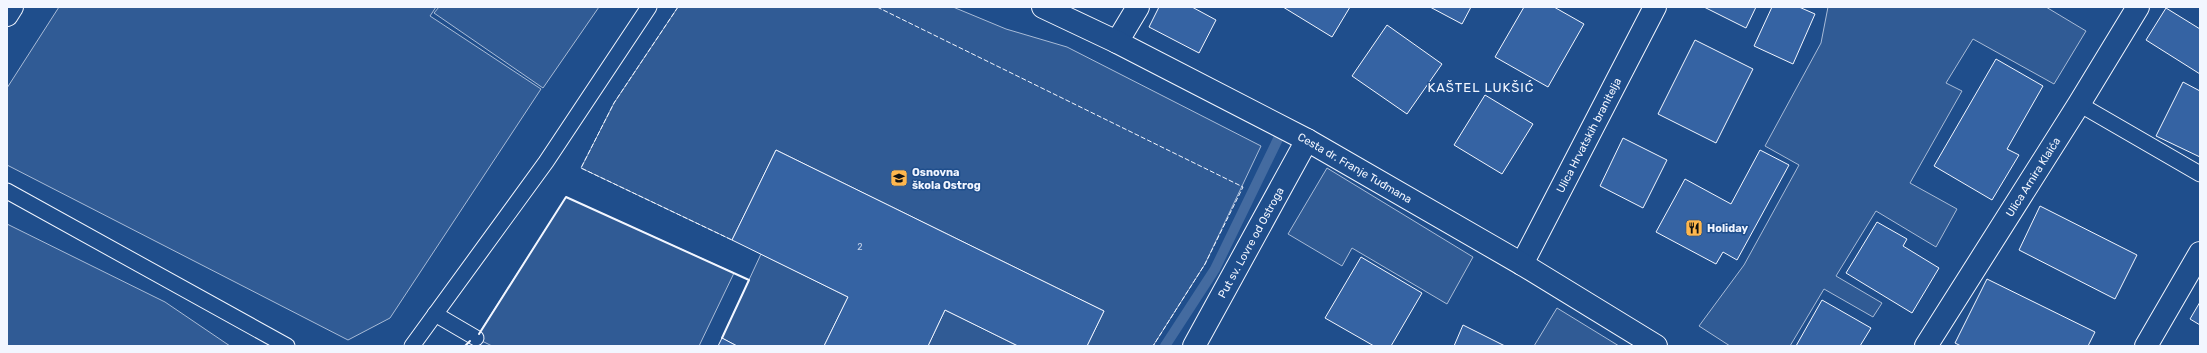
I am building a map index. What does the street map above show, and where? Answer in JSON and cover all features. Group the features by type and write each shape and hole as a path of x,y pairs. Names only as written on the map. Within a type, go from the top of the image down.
{"street":[{"path":"7,15 12,7"},
{"name":"Cesta dr. Franje Tuđmana","path":"1043,7 1117,42 1307,140 1522,264 1656,346"},
{"path":"1117,42 1138,7"},
{"name":"Ulica Hrvatskih branitelja","path":"1522,264 1655,7"},
{"name":"Ulica Arnira Klaića","path":"1926,346 2079,104 2138,7"},
{"name":"Put sv. Lovre od Ostroga","path":"1194,346 1307,140"},
{"path":"2146,346 2200,253"}],"lane":[{"path":"412,346 546,162 649,7"},
{"path":"2079,104 2200,174"},
{"path":"7,191 287,346"},
{"path":"435,314 476,338"}],"shaded area":[{"path":"59,7 436,7 430,16 541,89 390,318 348,340 7,165 7,88"},
{"path":"439,7 599,7 543,88 434,13"},
{"path":"678,7 953,7 1006,29 1067,47 1261,146 1205,264 1153,346 1087,346 1104,311 776,150 732,240 581,168 614,103"},
{"path":"1828,7 2046,7 2086,31 2054,84 1973,39 1946,83 1962,91 1910,183 1957,209 1936,247 1876,211 1836,276 1882,303 1873,317 1824,289 1790,346 1730,346 1699,326 1744,265 1799,165 1765,146 1821,43"},
{"path":"1327,168 1473,257 1447,304 1352,248 1342,266 1288,234"},
{"path":"566,197 734,273 699,346 492,346 476,338"},
{"path":"7,224 165,302 230,346 7,346"},
{"path":"761,254 848,297 824,346 737,346 722,338"},
{"path":"1557,308 1619,346 1534,346"},
{"path":"945,310 1018,346 928,346"}],"building":[{"path":"1159,7 1192,7 1216,20 1199,53 1149,27"},
{"path":"1283,7 1350,7 1332,37"},
{"path":"1430,7 1471,7 1462,24"},
{"path":"1524,7 1554,7 1584,24 1548,87 1495,57"},
{"path":"1704,7 1756,7 1746,28"},
{"path":"1772,7 1799,7 1815,14 1793,64 1754,46"},
{"path":"2166,8 2200,29 2200,74 2146,40"},
{"path":"1387,25 1442,64 1407,114 1352,76"},
{"path":"1695,40 1753,69 1716,143 1658,114"},
{"path":"1996,59 2043,86 2007,149 2019,155 1992,200 1934,166"},
{"path":"2183,82 2200,91 2200,157 2156,136"},
{"path":"1485,95 1533,124 1502,174 1454,145"},
{"path":"1623,138 1667,160 1643,208 1600,186"},
{"path":"776,150 1104,311 1087,346 1018,346 945,310 928,346 824,346 848,297 732,240"},
{"path":"1760,150 1789,165 1737,260 1723,252 1716,264 1656,232 1685,179 1731,204"},
{"path":"2040,206 2137,255 2115,299 2019,250"},
{"path":"1877,222 1907,239 1903,246 1939,268 1912,313 1846,273"},
{"path":"1361,257 1422,293 1391,346 1374,346 1325,318"},
{"path":"1987,279 2095,332 2088,346 1961,346 1955,343"},
{"path":"1822,300 1871,328 1860,346 1796,346"},
{"path":"2200,302 2200,325 2190,319"},
{"path":"1463,325 1505,346 1454,346"},
{"path":"722,338 737,346 718,346"}],"waterway":[{"path":"1165,346 1215,269 1278,139"}],"fence":[{"path":"678,7 614,103 581,168 732,240"},
{"path":"877,7 1243,187 1205,264 1153,346"}],"wall":[{"path":"479,334 566,197 749,280 722,338"},
{"path":"465,346 470,341"}],"place":[{"name":"Osnovna škola Ostrog","path":"899,178"},
{"name":"Holiday","path":"1694,228"}],"district":[{"name":"KAŠTEL LUKŠIĆ","path":"1481,87"}]}
